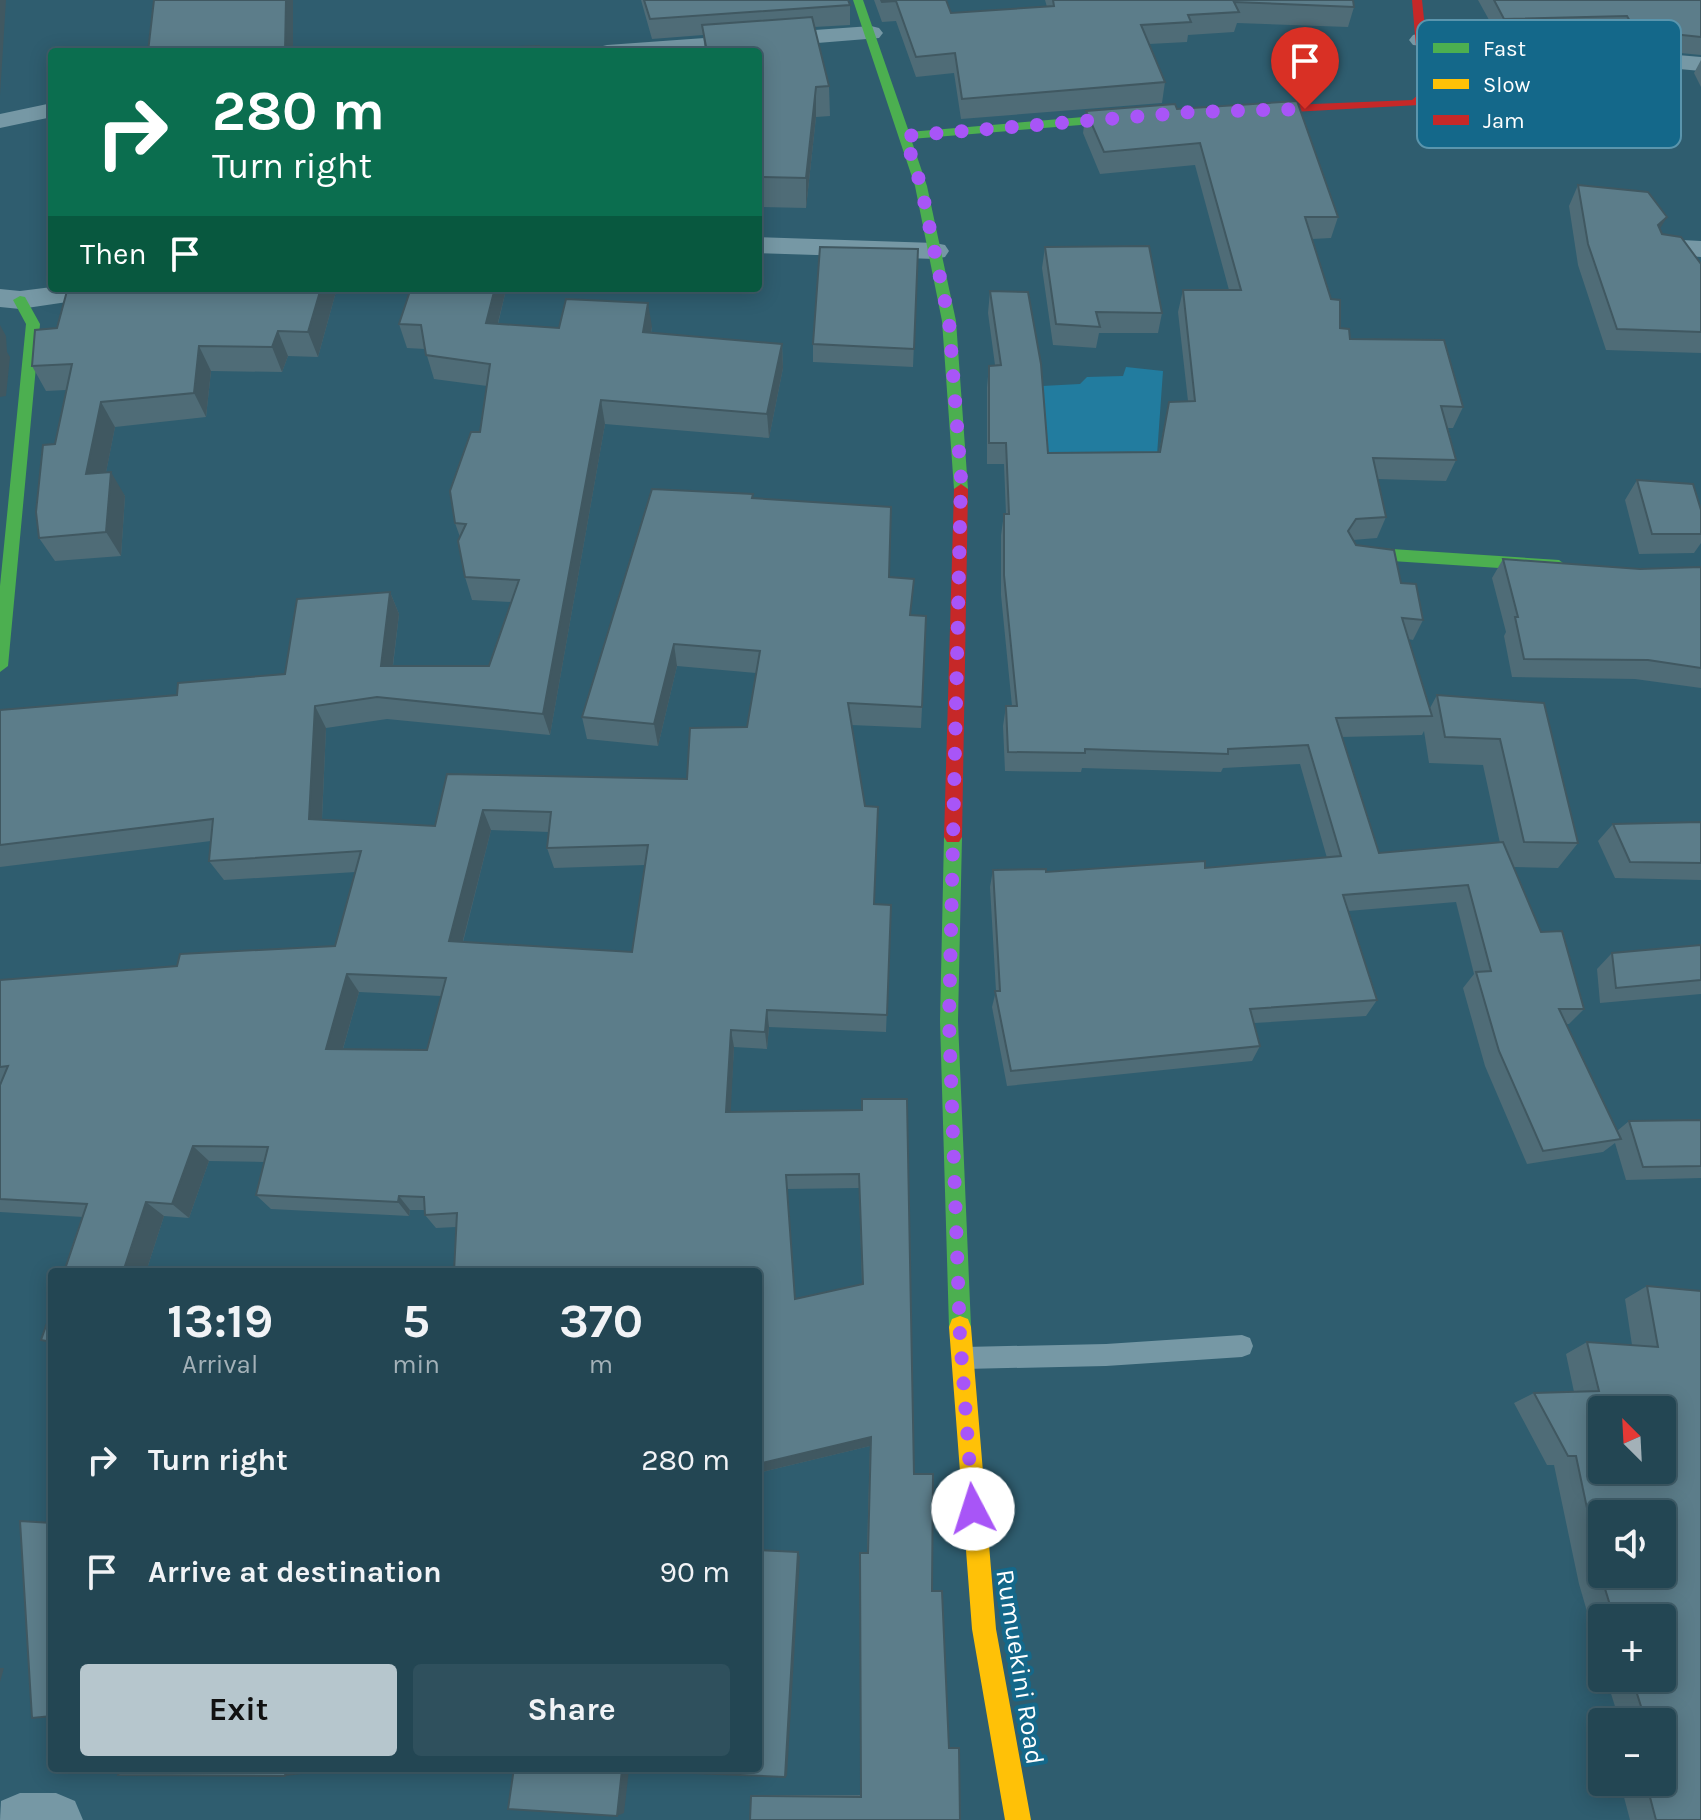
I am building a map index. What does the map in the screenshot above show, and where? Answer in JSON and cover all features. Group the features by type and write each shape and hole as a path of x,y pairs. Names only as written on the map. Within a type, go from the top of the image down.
{"street":[{"name":"Rumuekini Road","path":"858,0 921,186 949,321 961,478 949,1021 961,1358 984,1629 1018,1820"},
{"path":"1417,0 1419,20"},
{"path":"663,48 871,33"},
{"path":"1681,62 1701,64"},
{"path":"1222,112 1417,101"},
{"path":"0,121 48,111"},
{"path":"905,136 1161,115"},
{"path":"762,245 935,251"},
{"path":"1663,247 1701,249"},
{"path":"10,299 68,292"},
{"path":"0,666 33,324 10,299"},
{"path":"1361,553 1580,568"}],"lane":[{"path":"961,1358 1106,1355 1242,1346"}],"shaded area":[{"path":"1126,367 1163,371 1156,469 1044,465 1042,386 1080,384 1087,377 1123,376"}],"building":[{"path":"154,0 286,0 285,48 148,48"},
{"path":"644,0 848,0 850,5 650,19"},
{"path":"881,0 946,0 951,13 1054,6 1053,0 1353,0 1354,7 1234,2 1239,12 1188,15 1191,22 1141,25 1165,82 962,99 955,53 916,57 896,1"},
{"path":"1494,0 1701,0 1701,37 1681,35 1681,20 1629,20 1627,16 1504,19"},
{"path":"812,17 829,86 816,87 806,178 762,177 762,48 706,48 702,25"},
{"path":"1297,101 1338,217 1305,217 1331,299 1340,300 1340,328 1349,329 1350,339 1444,340 1463,407 1441,406 1456,460 1373,458 1386,517 1356,519 1348,531 1356,545 1394,550 1401,583 1416,584 1423,620 1402,618 1432,716 1336,718 1379,853 1503,842 1541,932 1562,931 1584,1009 1559,1009 1621,1139 1543,1151 1499,1051 1476,972 1491,971 1468,885 1343,895 1377,1000 1250,1009 1260,1046 1011,1071 995,991 1000,991 993,870 1046,869 1046,872 1205,861 1205,868 1341,856 1308,745 1228,749 1228,754 1085,749 1085,753 1008,752 1006,706 1017,706 1004,575 1004,514 1009,514 1006,443 989,443 989,366 1001,365 990,291 1028,292 1041,364 1048,453 1160,452 1169,402 1195,401 1183,290 1241,290 1200,143 1104,152 1086,111 1175,104 1177,109"},
{"path":"1578,185 1648,192 1667,217 1658,225 1662,234 1681,237 1701,264 1701,332 1617,329 1588,244"},
{"path":"1149,246 1162,313 1096,312 1100,327 1056,324 1045,247"},
{"path":"820,247 918,249 914,349 813,344"},
{"path":"67,292 320,292 308,332 278,331 272,347 199,346 194,393 101,402 86,474 111,472 106,532 39,538 36,512 43,445 55,444 72,364 32,366 35,330 57,328"},
{"path":"410,292 494,292 486,323 559,328 566,299 648,303 643,332 782,344 767,414 601,400 543,714 377,697 315,706 309,819 435,826 447,774 687,779 690,728 747,727 760,651 674,644 654,724 582,717 652,489 753,494 752,498 891,507 889,577 914,579 910,615 926,616 922,707 848,703 865,806 878,807 874,904 891,905 887,1015 767,1010 765,1032 731,1030 726,1112 862,1110 862,1099 907,1099 914,1474 933,1474 932,1591 942,1591 949,1748 959,1748 960,1820 750,1820 751,1796 861,1797 860,1553 868,1553 871,1437 762,1463 762,1268 454,1268 457,1213 425,1215 424,1197 399,1196 398,1202 256,1195 268,1147 193,1146 172,1204 146,1202 124,1268 65,1268 87,1204 0,1199 0,1085 8,1066 0,1067 0,980 177,966 180,954 335,946 361,851 209,861 213,819 0,845 0,710 177,695 178,683 285,674 297,599 390,592 381,666 489,666 519,580 465,577 458,541 466,524 455,523 450,491 471,432 480,432 490,364 426,355 421,325 399,324","holes":["483,810 551,812 547,848 648,845 632,952 449,941","347,974 446,978 427,1050 326,1049","859,1174 863,1284 795,1299 786,1175"]},
{"path":"1637,480 1693,484 1701,510 1701,534 1652,534"},
{"path":"1503,559 1640,569 1701,567 1701,668 1648,660 1524,659 1515,617 1518,617"},
{"path":"1437,695 1544,703 1578,843 1524,842 1500,739 1445,737"},
{"path":"1701,822 1701,863 1630,862 1613,824"},
{"path":"1701,945 1701,980 1616,988 1612,953"},
{"path":"1701,1120 1701,1166 1643,1167 1629,1121"},
{"path":"1647,1286 1701,1291 1701,1820 1656,1820 1650,1796 1676,1796 1676,1708 1642,1708 1636,1692 1676,1692 1676,1604 1610,1604 1605,1588 1676,1588 1676,1500 1588,1500 1588,1513 1576,1456 1568,1456 1534,1393 1599,1391 1587,1342 1658,1347"},
{"path":"48,1320 48,1341 41,1340"},
{"path":"20,1521 48,1523 48,1716 32,1718"},
{"path":"762,1550 798,1552 785,1777 669,1772 762,1772"},
{"path":"119,1772 286,1772 285,1776 118,1775"},
{"path":"513,1772 622,1772 617,1816 508,1809"}],"traffic: fast":[{"path":"858,0 921,186 949,321 961,489"},
{"path":"905,136 1142,116"},
{"path":"0,666 33,324 20,300"},
{"path":"1361,553 1559,566"},
{"path":"953,837 949,1021 960,1327"}],"traffic: slow":[{"path":"960,1327 984,1629 1018,1820"}],"traffic: jam":[{"path":"1417,0 1419,20"},
{"path":"1239,111 1417,101"},
{"path":"953,837 961,489"}],"route":[{"path":"973,1509 960,1337 949,1021 961,478 949,321 921,186 905,136 1192,112 1305,109"}]}
